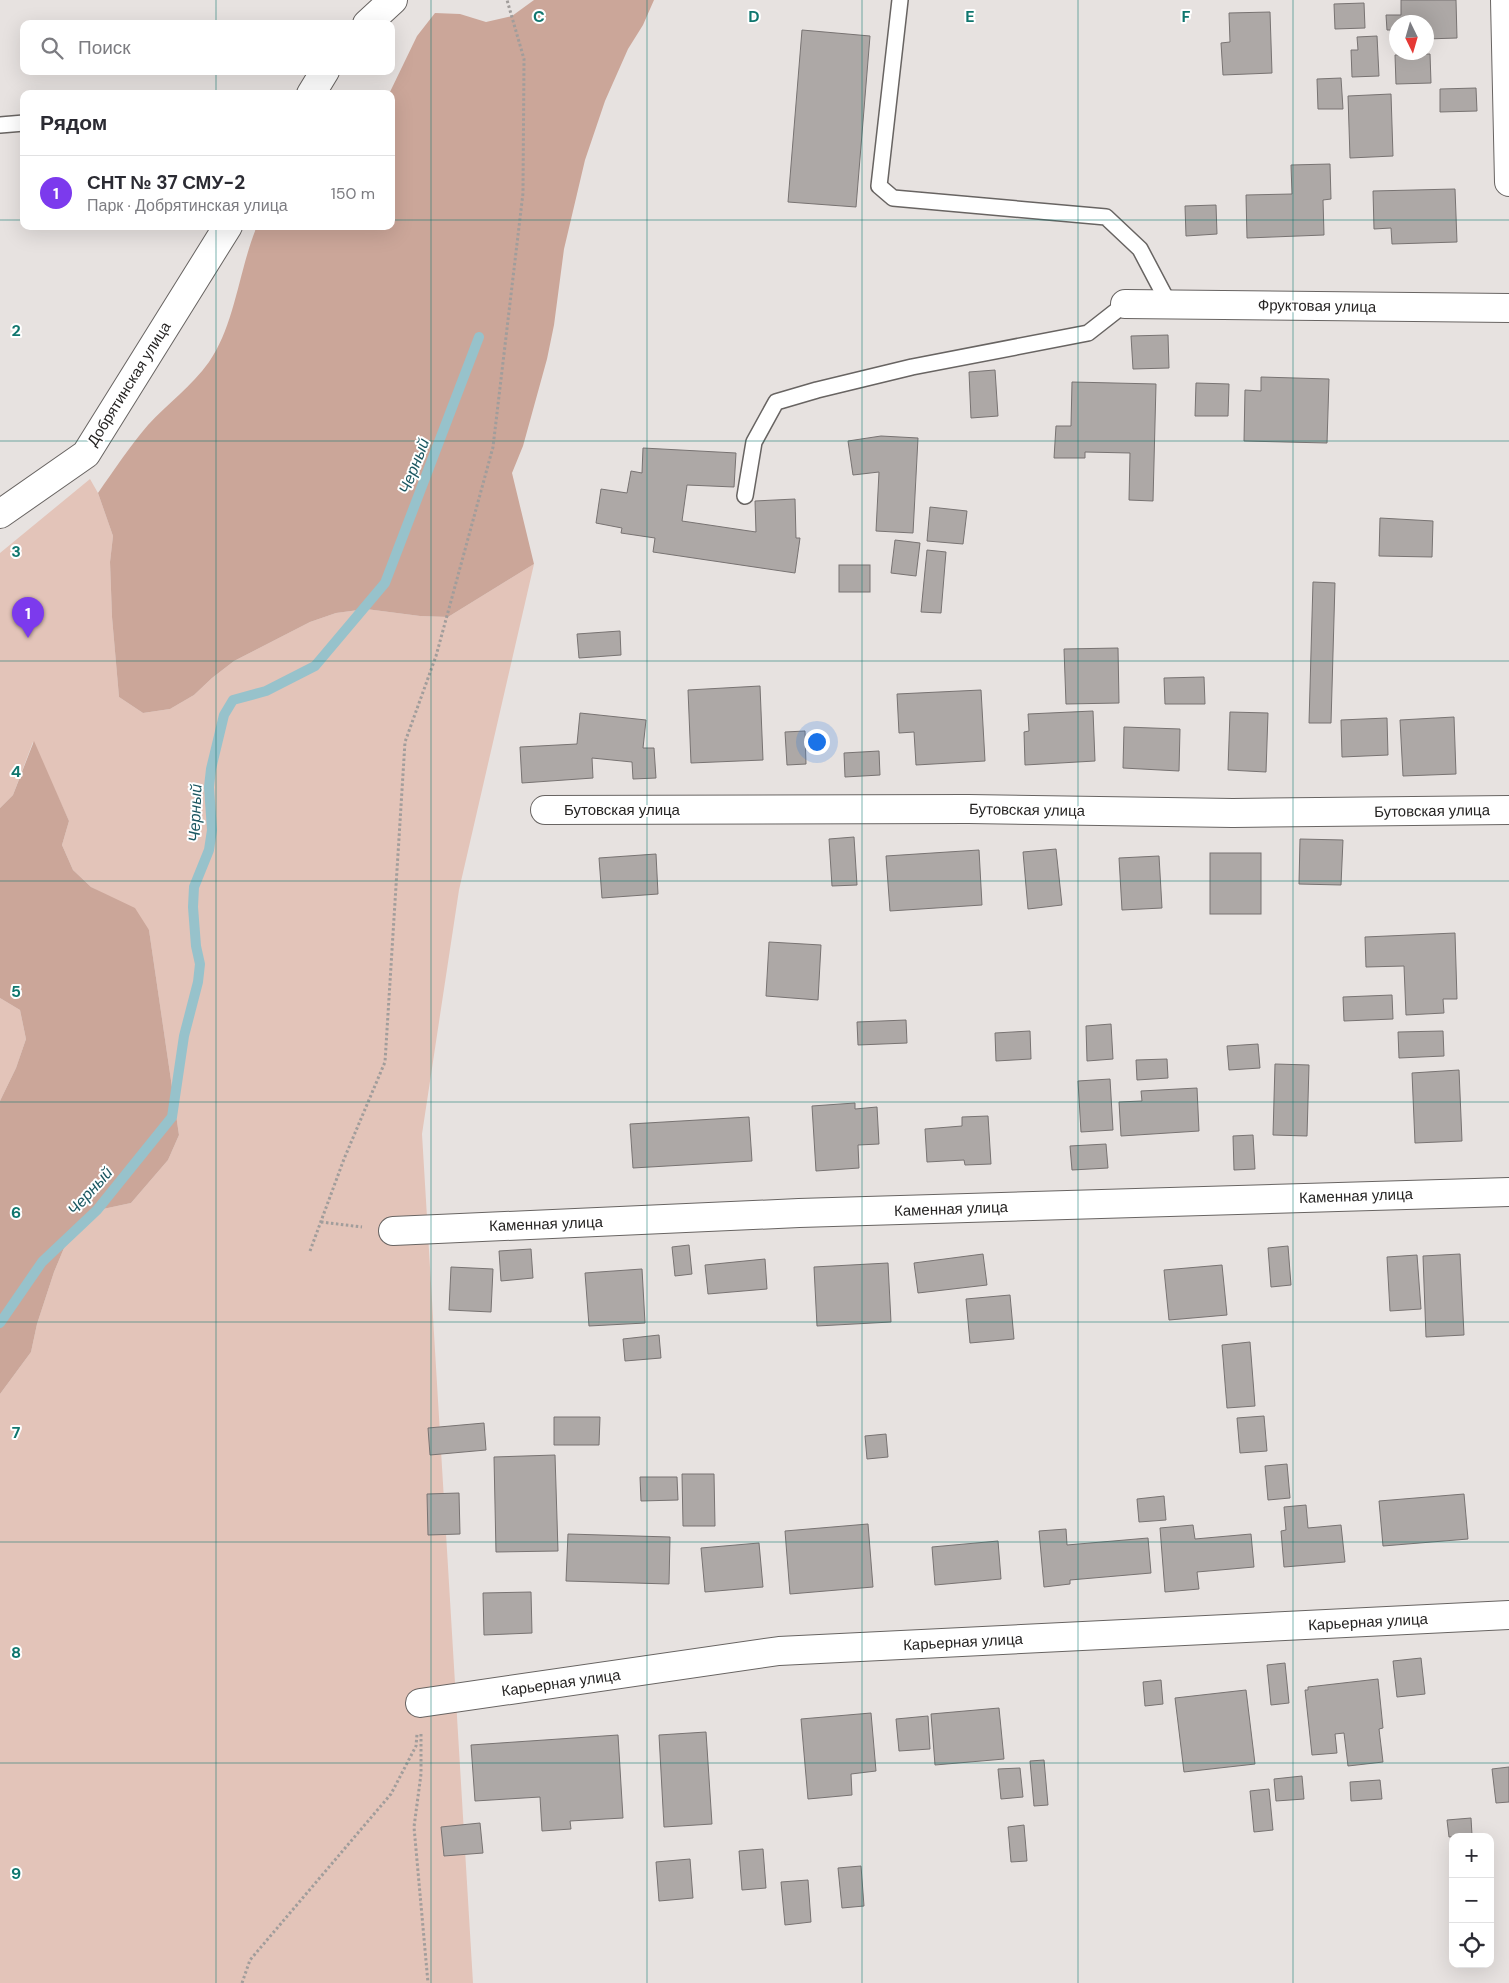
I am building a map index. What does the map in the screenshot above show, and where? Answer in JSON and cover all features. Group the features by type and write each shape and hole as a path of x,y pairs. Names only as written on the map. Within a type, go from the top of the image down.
{"street":[{"path":"371,20 393,0"},
{"path":"1505,0 1509,182"},
{"path":"313,90 322,75"},
{"name":"Добрятинская улица","path":"0,514 86,454 226,230"},
{"name":"Фруктовая улица","path":"1125,304 1509,308"},
{"name":"Бутовская улица","path":"545,810 968,809 1233,813 1509,810"},
{"name":"Каменная улица","path":"393,1231 809,1213 1509,1192"},
{"name":"Карьерная улица","path":"420,1703 779,1651 1509,1615"}],"lane":[{"path":"900,0 878,186 893,198 1106,217 1140,249 1169,304"},
{"path":"0,125 20,123"},
{"path":"745,496 754,442 776,402 816,390 912,367 1088,333 1125,304"}],"path":[{"path":"310,1250 344,1159 385,1062 405,742 436,656 493,448 522,193 524,59 507,0"},
{"path":"321,1222 393,1231"},
{"path":"242,1983 250,1960 391,1794 416,1746 420,1703"},
{"path":"420,1703 421,1774 414,1827 428,1983"}],"shaded area":[{"path":"534,0 654,0 643,25 628,49 605,101 585,160 564,249 554,325 547,359 523,446 512,473 534,564 448,617 420,616 366,609 336,613 310,622 234,661 194,695 170,709 143,713 119,697 112,617 110,562 113,536 98,493 141,433 195,379 218,347 231,314 256,230 395,230 395,90 391,90 417,36 435,13 460,14 486,22 512,16"},
{"path":"90,479 98,493 113,536 110,562 112,617 119,697 143,713 170,709 194,695 234,661 310,622 336,613 366,609 420,616 448,617 534,564 459,890 422,1134 473,1983 0,1983 0,1394 31,1352 37,1324 54,1272 64,1248 77,1227 103,1209 131,1203 168,1160 179,1135 149,930 112,898 91,887 73,870 62,845 69,821 33,742 13,795 0,808 0,553"},
{"path":"34,741 69,821 62,845 73,870 91,887 135,908 149,930 179,1135 168,1160 131,1203 103,1209 77,1227 64,1248 54,1272 37,1324 31,1352 0,1394 0,1101 16,1068 26,1039 20,1010 0,998 0,808 13,795"},
{"path":"0,998 20,1010 26,1039 16,1068 0,1101"}],"building":[{"path":"1401,0 1456,0 1457,38 1434,39 1434,15 1401,15"},
{"path":"1364,3 1365,28 1335,29 1334,4"},
{"path":"1270,12 1272,73 1223,75 1221,43 1230,42 1229,13"},
{"path":"1386,15 1389,15 1389,30 1387,30"},
{"path":"802,30 870,36 856,207 788,202"},
{"path":"1377,36 1379,76 1352,77 1351,50 1358,50 1357,37"},
{"path":"1395,60 1430,60 1431,83 1396,84"},
{"path":"1341,78 1343,109 1318,109 1317,79"},
{"path":"1476,88 1477,111 1440,112 1440,89"},
{"path":"1391,94 1393,156 1350,158 1348,96"},
{"path":"1330,164 1331,199 1323,200 1324,235 1247,238 1246,195 1292,194 1291,165"},
{"path":"1455,189 1457,242 1392,244 1391,228 1374,229 1373,191"},
{"path":"1216,205 1217,234 1186,236 1185,206"},
{"path":"1168,335 1169,368 1133,369 1131,336"},
{"path":"995,370 998,416 971,418 969,372"},
{"path":"1261,377 1329,379 1327,443 1244,441 1245,390 1261,391"},
{"path":"1072,382 1156,384 1153,501 1129,500 1130,453 1085,452 1085,458 1054,458 1056,426 1071,426"},
{"path":"1196,383 1229,384 1228,416 1195,416"},
{"path":"881,436 918,438 913,533 876,531 879,472 853,475 848,441"},
{"path":"643,448 736,453 734,487 687,485 682,521 756,532 755,501 795,499 796,538 800,538 795,573 653,552 655,538 621,533 622,528 596,523 601,489 627,493 631,471 642,473"},
{"path":"930,507 967,511 963,544 927,541"},
{"path":"1380,518 1433,521 1432,557 1379,556"},
{"path":"895,540 920,543 916,576 891,573"},
{"path":"927,550 946,552 941,613 921,612"},
{"path":"839,565 870,565 870,592 839,592"},
{"path":"1313,582 1335,583 1331,723 1309,723"},
{"path":"620,631 621,655 579,658 577,634"},
{"path":"1118,648 1119,703 1066,704 1064,649"},
{"path":"1204,677 1205,704 1165,704 1164,678"},
{"path":"760,686 763,760 691,763 688,690"},
{"path":"981,690 985,761 916,765 914,732 899,733 897,694"},
{"path":"1093,711 1095,761 1025,765 1024,732 1029,731 1028,714"},
{"path":"1230,712 1268,713 1266,772 1228,770"},
{"path":"580,713 646,720 643,748 654,748 656,778 633,779 632,762 592,758 593,778 522,783 520,747 577,744"},
{"path":"1454,717 1456,774 1403,776 1400,720"},
{"path":"1387,718 1388,755 1342,757 1341,720"},
{"path":"1124,727 1180,729 1179,771 1123,768"},
{"path":"805,731 806,764 787,765 785,732"},
{"path":"879,751 880,775 845,777 844,753"},
{"path":"854,837 857,885 832,886 829,839"},
{"path":"1300,839 1343,840 1341,885 1299,884"},
{"path":"1056,849 1062,905 1028,909 1023,852"},
{"path":"979,850 982,905 890,911 886,856"},
{"path":"1210,853 1261,853 1261,914 1210,914"},
{"path":"656,854 658,894 602,898 599,858"},
{"path":"1159,856 1162,908 1122,910 1119,858"},
{"path":"1455,933 1457,999 1443,999 1444,1013 1406,1015 1404,966 1366,967 1365,937"},
{"path":"769,942 821,945 818,1000 766,996"},
{"path":"1392,995 1393,1019 1344,1021 1343,997"},
{"path":"906,1020 907,1043 858,1045 857,1022"},
{"path":"1111,1024 1113,1059 1087,1061 1086,1026"},
{"path":"1030,1031 1031,1059 996,1061 995,1033"},
{"path":"1443,1031 1444,1056 1399,1058 1398,1032"},
{"path":"1258,1044 1260,1068 1229,1070 1227,1046"},
{"path":"1167,1059 1168,1078 1137,1080 1136,1060"},
{"path":"1275,1064 1309,1065 1307,1136 1273,1135"},
{"path":"1459,1070 1462,1141 1415,1143 1412,1073"},
{"path":"1110,1079 1113,1130 1081,1132 1078,1081"},
{"path":"1197,1088 1199,1131 1121,1136 1119,1102 1142,1101 1141,1091"},
{"path":"855,1103 855,1109 877,1107 879,1144 858,1145 859,1168 816,1171 812,1106"},
{"path":"988,1116 991,1164 965,1165 964,1160 927,1162 925,1129 962,1126 962,1117"},
{"path":"749,1117 752,1161 633,1168 630,1124"},
{"path":"1253,1135 1255,1169 1234,1170 1233,1136"},
{"path":"1106,1144 1108,1168 1072,1170 1070,1146"},
{"path":"689,1245 692,1274 675,1276 672,1247"},
{"path":"1288,1246 1291,1285 1271,1287 1268,1248"},
{"path":"531,1249 533,1278 501,1281 499,1251"},
{"path":"983,1254 987,1285 918,1293 914,1263"},
{"path":"1460,1254 1464,1335 1426,1337 1423,1256"},
{"path":"1417,1255 1421,1309 1390,1311 1387,1257"},
{"path":"765,1259 767,1289 708,1294 705,1265"},
{"path":"888,1263 891,1322 817,1326 814,1267"},
{"path":"1222,1265 1227,1315 1169,1320 1164,1270"},
{"path":"451,1267 493,1269 491,1312 449,1310"},
{"path":"642,1269 645,1323 589,1326 585,1273"},
{"path":"1010,1295 1014,1339 970,1343 966,1299"},
{"path":"659,1335 661,1358 625,1361 623,1339"},
{"path":"1250,1342 1255,1406 1227,1408 1222,1345"},
{"path":"1264,1416 1267,1451 1240,1453 1237,1418"},
{"path":"554,1417 600,1417 599,1445 554,1445"},
{"path":"484,1423 486,1450 430,1455 428,1428"},
{"path":"886,1434 888,1457 867,1459 865,1436"},
{"path":"555,1455 558,1551 496,1552 494,1457"},
{"path":"1287,1464 1290,1498 1268,1500 1265,1466"},
{"path":"682,1474 714,1474 715,1526 683,1526"},
{"path":"640,1477 677,1477 678,1500 641,1501"},
{"path":"459,1493 460,1534 428,1535 427,1494"},
{"path":"1464,1494 1468,1539 1383,1546 1379,1501"},
{"path":"1164,1496 1166,1520 1139,1522 1137,1499"},
{"path":"1306,1505 1308,1528 1341,1525 1345,1562 1284,1567 1281,1531 1286,1530 1284,1507"},
{"path":"868,1524 873,1587 790,1594 785,1531"},
{"path":"1193,1525 1195,1539 1251,1534 1254,1567 1197,1572 1199,1589 1165,1592 1160,1528"},
{"path":"1066,1529 1067,1545 1148,1538 1151,1573 1070,1580 1070,1584 1044,1587 1039,1531"},
{"path":"568,1534 670,1537 669,1584 566,1581"},
{"path":"998,1541 1001,1579 935,1585 932,1547"},
{"path":"759,1543 763,1587 705,1592 701,1548"},
{"path":"531,1592 532,1633 484,1635 483,1593"},
{"path":"1421,1658 1425,1694 1397,1697 1393,1661"},
{"path":"1285,1663 1289,1703 1271,1705 1267,1665"},
{"path":"1378,1679 1383,1728 1379,1729 1383,1762 1348,1766 1344,1733 1335,1734 1337,1753 1312,1755 1305,1690 1308,1690 1308,1687"},
{"path":"1161,1680 1163,1704 1145,1706 1143,1682"},
{"path":"1246,1690 1255,1764 1184,1772 1175,1698"},
{"path":"999,1708 1004,1759 935,1765 931,1714"},
{"path":"871,1713 876,1771 851,1774 852,1795 808,1799 801,1719"},
{"path":"928,1716 930,1749 899,1751 896,1719"},
{"path":"706,1732 712,1824 664,1827 659,1735"},
{"path":"618,1735 623,1818 570,1821 571,1829 542,1831 540,1797 475,1801 471,1745"},
{"path":"1044,1760 1048,1805 1034,1806 1030,1761"},
{"path":"1509,1767 1509,1802 1496,1803 1492,1769"},
{"path":"1020,1768 1023,1797 1001,1799 998,1769"},
{"path":"1302,1776 1304,1799 1276,1801 1274,1779"},
{"path":"1380,1780 1382,1799 1351,1801 1350,1782"},
{"path":"1269,1789 1273,1830 1254,1832 1250,1791"},
{"path":"1471,1818 1472,1833 1449,1833 1449,1837 1447,1820"},
{"path":"480,1823 483,1853 444,1856 441,1827"},
{"path":"1024,1825 1027,1861 1011,1862 1008,1827"},
{"path":"763,1849 766,1888 742,1890 739,1851"},
{"path":"690,1859 693,1898 659,1901 656,1862"},
{"path":"861,1866 864,1906 842,1908 838,1868"},
{"path":"808,1880 811,1922 785,1925 781,1882"}],"waterway":[{"name":"Черный","path":"0,1323 42,1262 97,1210 172,1117 184,1036 198,982 200,964 196,946 193,907 194,887 209,850 212,830 209,787 211,769 224,715 233,700 266,691 315,666 385,583 479,337"}],"place":[{"name":"СНТ № 37 СМУ-2","path":"28,638"}]}
